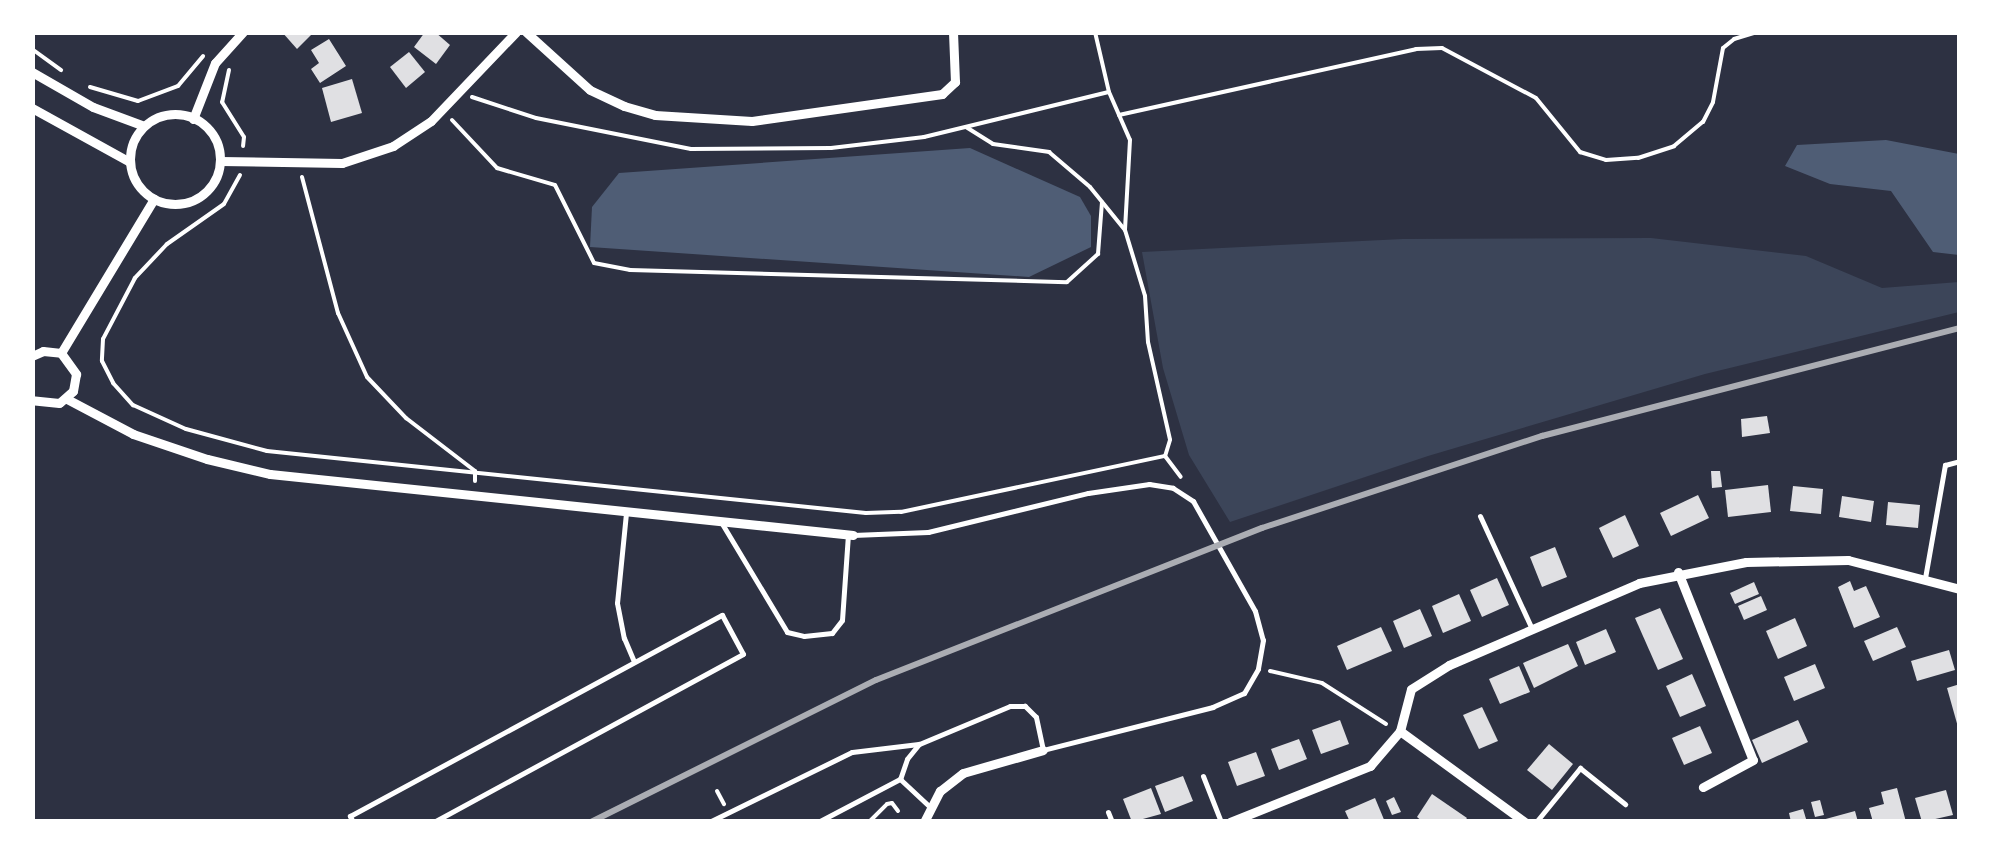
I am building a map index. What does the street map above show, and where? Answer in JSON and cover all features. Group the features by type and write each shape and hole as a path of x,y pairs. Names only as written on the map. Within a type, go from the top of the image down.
{"street":[{"path":"193,119 215,63 243,32"},
{"path":"220,161 342,163 393,146 442,110 516,32"},
{"path":"526,32 590,90 624,106 656,115 752,121 942,94 955,82 954,32"},
{"path":"32,72 93,108 144,126"},
{"path":"32,108 130,162"},
{"path":"172,114 193,119 212,133 220,161 209,189 183,204 154,199 134,177 130,162 131,149 144,126 172,114"},
{"path":"60,353 154,199"},
{"path":"32,356 60,353 76,374 67,399"},
{"path":"32,400 50,405 67,399 133,434 207,460 270,474 851,535"},
{"path":"1230,822 1370,766 1400,731 1411,690 1449,665 1639,583 1678,572 1746,562 1848,560 1960,589"},
{"path":"1678,572 1754,760 1703,787"},
{"path":"1400,731 1525,822"},
{"path":"924,822 940,791 963,774 1044,750"}],"lane":[{"path":"1926,578 1945,465 1960,461"},
{"path":"710,822 852,752 919,744 1010,706 1025,706 1036,716 1044,750 1214,707 1244,693 1258,668 1262,640 1242,581 1193,501 1173,488 1149,484 1088,493 928,532 851,535 842,620 832,633 804,636 787,632 721,522"},
{"path":"626,513 616,603 624,638 635,662"},
{"path":"1480,516 1532,629"},
{"path":"353,822 350,816 722,616 743,654 433,822"},
{"path":"818,822 900,779 907,758 919,744"},
{"path":"1536,822 1580,768 1625,804"},
{"path":"1203,776 1222,822"},
{"path":"900,779 930,807"},
{"path":"1108,812 1112,822"}],"path":[{"path":"1095,32 1130,140 1125,230 1145,296 1148,342 1170,440 1166,456 1193,501"},
{"path":"1119,115 1416,49 1442,48 1536,98 1580,152 1606,160 1638,158 1674,146 1704,122 1713,102 1716,62 1723,48 1734,39 1756,32"},
{"path":"32,49 71,78"},
{"path":"84,84 138,101 178,86 200,54 232,72 222,102 244,137 238,185 224,204 167,244 136,278 103,339 102,361 113,383 133,404 186,428 267,451 866,513 901,512 1166,456"},
{"path":"442,110 497,168 556,185 594,263 630,270 1067,282 1098,254 1102,202"},
{"path":"966,126 993,144 1049,152 1102,202 1125,230"},
{"path":"298,163 338,313 367,377 406,418 475,471"},
{"path":"1258,668 1322,683 1367,715 1400,731"},
{"path":"869,822 887,804 892,803 898,811"}],"shaded area":[{"path":"1886,140 1959,154 1959,255 1933,252 1891,191 1830,184 1785,166 1797,145"},
{"path":"970,148 1080,197 1091,216 1091,247 1029,277 590,247 592,207 619,173"},
{"path":"1651,238 1806,256 1882,288 1959,282 1959,312 1705,374 1428,456 1230,522 1189,455 1163,368 1142,252 1403,239"}],"building":[{"path":"282,32 314,32 297,49"},
{"path":"425,32 435,32 450,45 436,64 414,47"},
{"path":"329,39 346,66 320,83 311,69 319,63 311,50"},
{"path":"409,52 425,72 406,88 390,67"},
{"path":"352,79 362,113 331,122 322,88"},
{"path":"1767,416 1770,433 1742,437 1741,419"},
{"path":"1711,471 1720,471 1722,487 1712,488"},
{"path":"1768,485 1771,512 1728,517 1725,490"},
{"path":"1793,486 1823,489 1821,514 1790,511"},
{"path":"1698,495 1709,518 1671,536 1660,513"},
{"path":"1842,496 1874,501 1871,522 1839,517"},
{"path":"1888,502 1920,505 1918,528 1886,525"},
{"path":"1625,515 1639,546 1613,558 1599,528"},
{"path":"1555,547 1567,577 1542,587 1530,557"},
{"path":"1497,578 1509,605 1482,617 1470,590"},
{"path":"1850,581 1854,591 1866,586 1880,617 1854,628 1838,587"},
{"path":"1754,582 1759,594 1735,604 1730,593"},
{"path":"1459,594 1471,621 1443,633 1432,606"},
{"path":"1761,596 1767,610 1744,620 1738,606"},
{"path":"1660,608 1683,659 1658,670 1635,618"},
{"path":"1420,609 1432,636 1404,648 1393,621"},
{"path":"1795,618 1807,646 1778,659 1766,631"},
{"path":"1381,627 1392,651 1347,670 1337,646"},
{"path":"1897,627 1906,647 1873,661 1864,641"},
{"path":"1606,629 1616,652 1585,665 1576,642"},
{"path":"1568,644 1578,666 1534,688 1523,663"},
{"path":"1949,650 1955,670 1917,681 1911,661"},
{"path":"1815,664 1825,688 1794,701 1784,677"},
{"path":"1519,666 1530,692 1500,704 1489,679"},
{"path":"1692,674 1706,706 1680,717 1666,686"},
{"path":"1960,684 1960,727 1958,727 1947,688"},
{"path":"1482,707 1498,741 1479,749 1463,715"},
{"path":"1340,720 1349,744 1321,754 1312,730"},
{"path":"1798,720 1808,742 1762,763 1752,740"},
{"path":"1700,726 1712,753 1684,765 1672,738"},
{"path":"1299,739 1307,759 1279,770 1271,749"},
{"path":"1549,744 1573,764 1552,790 1527,770"},
{"path":"1256,752 1265,776 1237,786 1228,762"},
{"path":"1183,776 1193,801 1165,812 1155,786"},
{"path":"1151,788 1161,814 1132,822 1123,799"},
{"path":"1897,788 1906,822 1873,822 1869,808 1884,804 1881,792"},
{"path":"1946,790 1953,815 1922,822 1915,798"},
{"path":"1432,794 1467,818 1464,822 1423,822 1417,817"},
{"path":"1394,797 1401,812 1392,815 1386,801"},
{"path":"1375,798 1385,822 1350,822 1345,811"},
{"path":"1820,800 1824,815 1815,817 1811,802"},
{"path":"1803,809 1807,822 1791,822 1789,813"},
{"path":"1855,811 1858,822 1822,822 1822,820"}],"railway":[{"path":"591,822 876,680 1262,528 1542,436 1960,328"}]}
